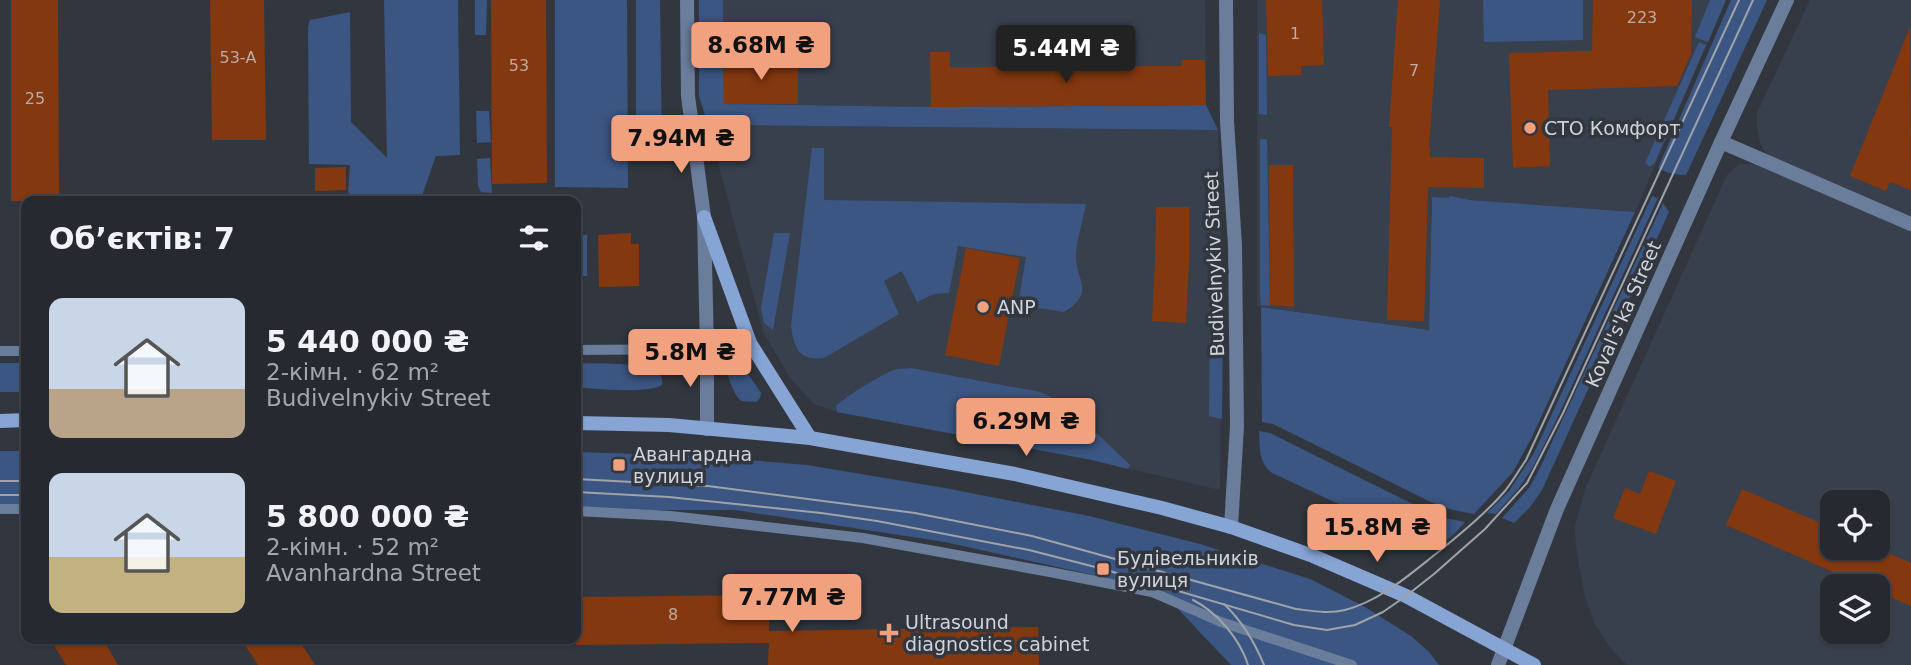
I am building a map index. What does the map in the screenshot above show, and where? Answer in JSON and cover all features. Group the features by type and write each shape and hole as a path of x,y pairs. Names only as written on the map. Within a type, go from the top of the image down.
{"main road":[{"path":"704,217 750,343 810,438"},
{"path":"0,421 21,421"},
{"path":"581,423 669,425 810,438 945,460 1162,508 1231,527 1313,556 1390,589 1534,665"}],"street":[{"path":"687,0 688,96 704,217 707,429"},
{"name":"Budivelnykiv Street","path":"1226,0 1227,121 1235,246 1237,426 1231,527"},
{"name":"Koval's'ka Street","path":"1504,649 1558,509 1787,0"},
{"path":"1721,142 1911,224"},
{"path":"1498,665 1504,649"}],"lane":[{"path":"581,350 707,349"},
{"path":"0,351 21,351"},
{"path":"0,509 21,509"},
{"path":"581,511 671,516 863,538 1085,579 1152,593 1221,622 1352,665"}],"shaded area":[{"path":"384,0 458,0 460,155 436,156 422,196 352,196 348,192 350,165 309,164 310,20 350,12 351,122 387,158"},
{"path":"475,0 487,0 486,35 475,35"},
{"path":"555,0 627,0 628,188 555,187"},
{"path":"636,0 660,0 662,155 636,156"},
{"path":"699,0 723,0 724,104 931,107 1206,105 1218,130 708,125 699,96"},
{"path":"723,0 1205,0 1206,105 931,107 724,104"},
{"path":"1257,0 1726,0 1635,212 1432,197 1429,330 1257,306"},
{"path":"1483,0 1583,0 1583,40 1484,42"},
{"path":"1710,0 1726,0 1708,42 1695,37"},
{"path":"1731,0 1767,0 1686,175 1665,171 1658,168"},
{"path":"1810,0 1911,0 1911,665 1627,665 1611,649 1595,624 1585,597 1575,526 1586,487 1727,175 1739,164 1766,168 1771,157 1763,149 1757,127 1757,113"},
{"path":"1259,33 1266,35 1267,115 1259,114"},
{"path":"1699,42 1706,45 1655,162 1650,167 1645,163"},
{"path":"476,111 489,111 491,142 477,143"},
{"path":"708,125 1218,130 1222,271 1220,490 1092,460 837,412 814,404 790,378 763,331"},
{"path":"1260,139 1267,139 1270,306 1261,305 1260,297"},
{"path":"812,148 824,148 824,200 1086,204 1076,254 1082,285 1080,298 1064,312 1018,305 1026,257 958,246 949,293 934,294 917,302 902,271 884,281 899,314 824,358 803,355 796,347 791,326"},
{"path":"490,158 492,193 481,192 478,186 477,159"},
{"path":"1450,196 1470,200 1635,212 1532,437 1513,472 1474,514 1443,508 1273,424 1262,422 1261,307 1429,330 1432,197"},
{"path":"1652,196 1658,198 1533,467 1496,514 1487,513 1509,491 1534,453"},
{"path":"1663,203 1669,212 1542,490 1514,523 1502,518 1529,488 1539,470"},
{"path":"774,233 790,233 773,330 764,323 761,308"},
{"path":"581,235 587,235 587,276 581,276"},
{"path":"1210,269 1222,271 1222,311 1209,310"},
{"path":"1210,317 1223,317 1222,419 1209,416"},
{"path":"727,348 761,393 756,402 741,401 733,390 726,368"},
{"path":"0,363 21,363 21,392 0,392"},
{"path":"581,363 650,368 656,371 662,381 662,385 655,388 607,390 581,387"},
{"path":"911,368 1040,392 1074,413 1130,465 1128,469 837,412 836,406 873,381 894,370"},
{"path":"1259,431 1270,433 1439,517 1465,522 1444,542 1427,545 1272,473 1262,459"},
{"path":"0,451 21,451 21,508 0,508"},
{"path":"581,452 702,456 807,465 1089,516 1200,544 1310,579 1365,607 1411,636 1439,665 1231,665 1160,590 945,542 735,510 581,510"}],"building":[{"path":"11,0 58,0 59,196 21,196 21,201 11,201"},
{"path":"210,0 264,0 266,140 212,140"},
{"path":"491,0 546,0 547,183 492,184"},
{"path":"1266,0 1322,0 1324,65 1301,66 1302,75 1268,76"},
{"path":"1398,0 1440,0 1430,157 1484,158 1484,188 1428,187 1424,321 1387,320 1392,127 1389,127"},
{"name":"СТО Комфорт","path":"1593,0 1692,0 1691,54 1677,86 1548,90 1550,166 1513,168 1509,53 1592,51"},
{"path":"1910,27 1911,190 1890,182 1886,191 1850,176"},
{"path":"930,52 950,52 950,67 1181,66 1182,60 1205,60 1206,105 931,107"},
{"path":"724,60 798,60 798,104 724,104"},
{"path":"1269,165 1293,165 1294,307 1270,305"},
{"path":"346,167 346,190 315,191 315,168"},
{"path":"1156,207 1189,207 1186,323 1152,321"},
{"path":"631,233 631,244 639,244 639,286 599,287 598,235"},
{"name":"ANP","path":"966,248 1020,258 999,366 945,355"},
{"path":"1649,471 1676,481 1656,534 1613,518 1625,488 1640,494"},
{"path":"1742,489 1820,523 1820,560 1890,560 1890,554 1911,563 1911,606 1890,597 1890,574 1838,574 1726,525"},
{"path":"769,595 769,631 1038,627 1039,665 768,665 769,643 576,645 581,644 581,597"},
{"path":"53,644 106,644 118,665 66,665"},
{"path":"244,644 301,644 315,665 258,665"}],"tram line":[{"path":"581,479 708,486 915,513 1032,536 1296,609 1333,612 1358,606 1405,578 1472,524 1505,491 1526,460 1739,0"},
{"path":"581,492 669,497 877,521 1029,550 1294,625 1327,630 1355,625 1383,612 1434,574 1485,529 1527,483 1563,413 1753,0"},
{"path":"0,481 21,481"},
{"path":"0,495 21,495"},
{"path":"1193,600 1211,612 1226,627 1248,665"},
{"path":"1224,604 1247,632 1264,665"}],"place":[{"name":"СТО Комфорт","path":"1530,128"},
{"name":"ANP","path":"983,307"},
{"name":"Авангардна вулиця","path":"619,465"},
{"name":"Будівельників вулиця","path":"1103,569"},
{"name":"Ultrasound diagnostics cabinet","path":"889,633"}]}
